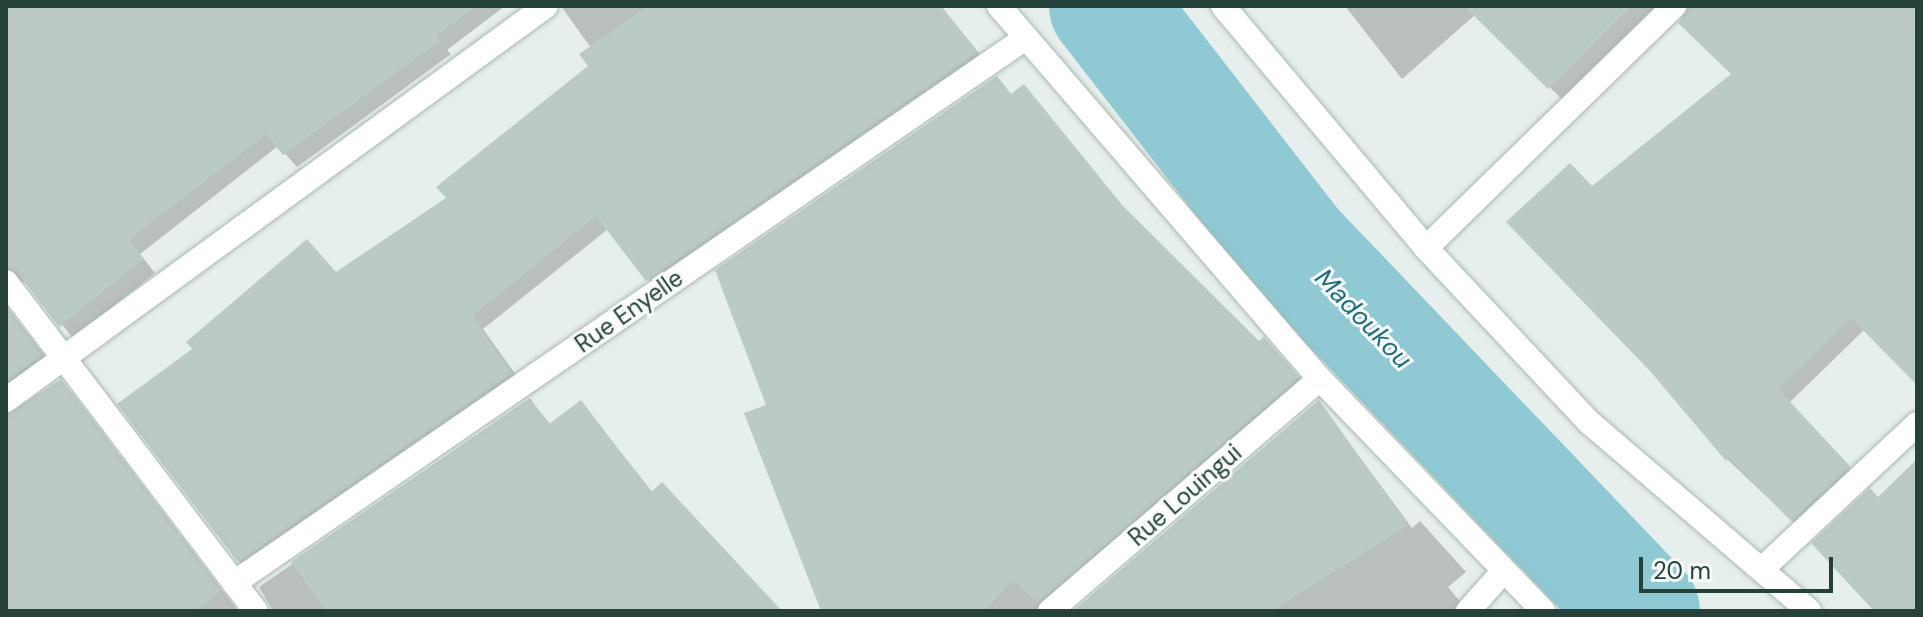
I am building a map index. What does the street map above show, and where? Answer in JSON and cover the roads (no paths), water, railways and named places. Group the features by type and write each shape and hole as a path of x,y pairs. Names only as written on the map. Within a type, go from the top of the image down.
{"street":[{"path":"6,400 62,356 546,6"},
{"path":"999,6 1024,39 1320,379 1502,573 1543,611"},
{"path":"1223,6 1426,248 1590,423 1809,611"},
{"path":"1426,248 1674,6"},
{"name":"Rue Enyelle","path":"234,583 1024,39"},
{"path":"6,282 256,611"},
{"name":"Rue Louingui","path":"1050,611 1320,379"},
{"path":"1762,569 1917,424"},
{"path":"1468,611 1502,573"}],"waterway":[{"name":"Madoukou","path":"1107,6 1295,248 1642,611"}]}
